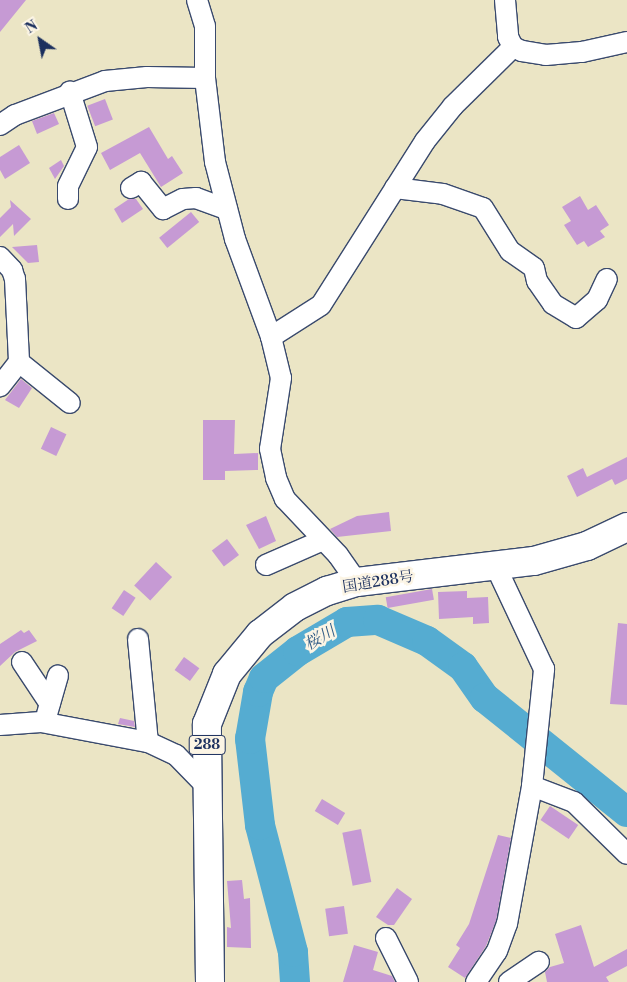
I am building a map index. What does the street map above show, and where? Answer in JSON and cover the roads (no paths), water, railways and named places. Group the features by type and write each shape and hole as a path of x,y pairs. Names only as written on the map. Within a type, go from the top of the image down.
{"highway":[{"name":"国道288号","path":"210,982 206,786 207,724 212,706 240,657 260,634 296,607 327,591 357,582 534,561 586,546 627,527"}],"street":[{"path":"197,0 205,26 205,78 215,162 226,209 271,337 281,378 270,449 276,478 285,500 323,540 357,582"},
{"path":"505,0 505,29 513,47"},
{"path":"513,47 546,54 582,52 627,42"},
{"path":"271,337 321,305 395,188 452,106 513,47"},
{"path":"0,125 15,115 70,92 105,81 147,77 205,78"},
{"path":"68,199 68,186 87,147 70,92"},
{"path":"131,188 141,182 163,209 183,199 196,198 226,209"},
{"path":"395,188 443,194 483,208 510,251 534,268 537,281 553,304 576,318 597,300 607,279"},
{"path":"0,256 12,270 15,280 19,362 0,386"},
{"path":"19,362 70,403"},
{"path":"266,565 323,540"},
{"path":"476,982 496,951 507,924 533,784 542,710 544,669 496,567"},
{"path":"138,638 148,742"},
{"path":"22,662 47,714"},
{"path":"47,714 58,676"},
{"path":"0,725 47,714 148,742 176,755 206,786"},
{"path":"533,784 574,802 627,854"},
{"path":"386,938 408,982"},
{"path":"509,982 539,962"}],"waterway":[{"name":"桜川","path":"295,982 293,952 260,825 250,739 258,692 264,678 298,651 347,622 378,620 427,641 463,667 485,698 627,812"}]}
